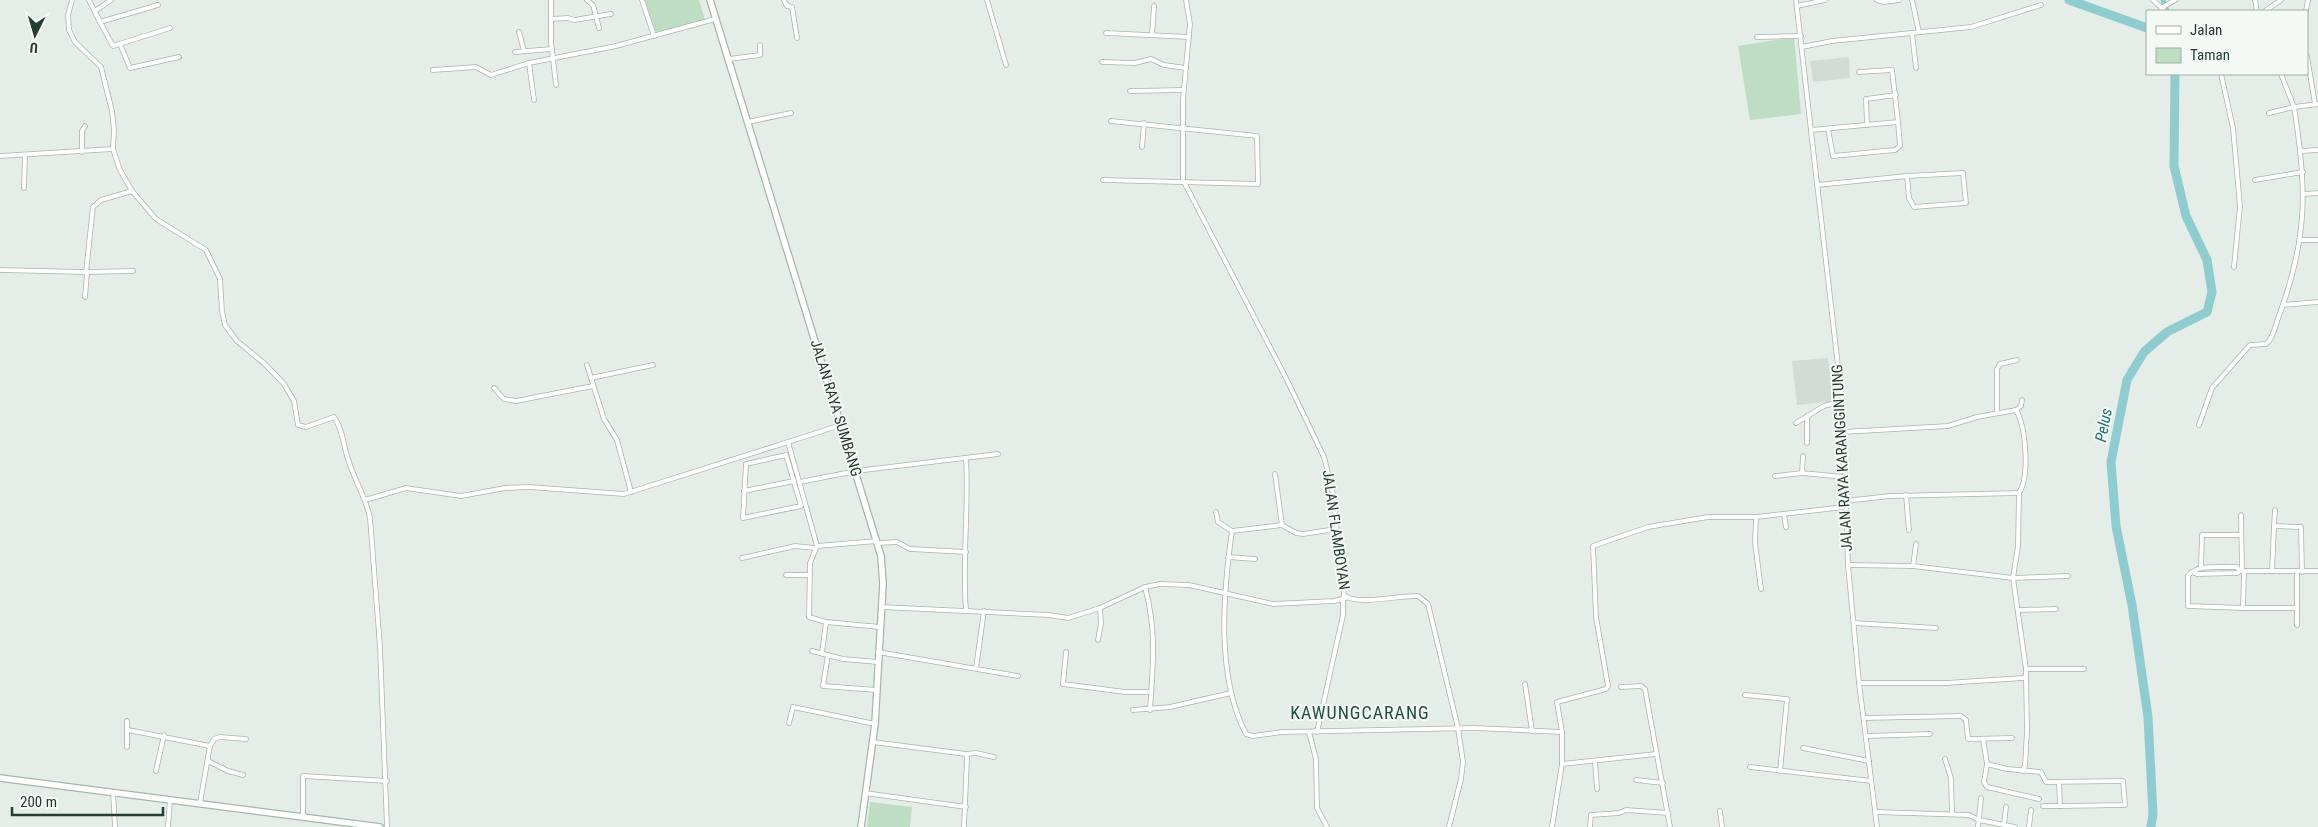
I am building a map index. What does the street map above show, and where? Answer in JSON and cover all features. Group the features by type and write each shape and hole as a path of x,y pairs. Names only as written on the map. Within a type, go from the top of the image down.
{"street":[{"path":"72,0 68,24 71,36 97,62 103,73 112,111 113,149 116,164 132,191 162,224 206,250 220,279 222,311 228,330 237,342 265,364 284,384 294,401 298,425 306,427 335,418 344,441 348,460 365,500 370,518 387,781 387,827"},
{"path":"89,0 111,45 120,44 170,28"},
{"path":"95,11 111,0"},
{"path":"550,0 556,85"},
{"path":"587,0 593,5 599,28"},
{"path":"642,0 654,36"},
{"name":"JALAN RAYA SUMBANG","path":"710,0 877,542 883,584 875,724 861,827"},
{"path":"784,0 787,6 792,7 797,38"},
{"path":"987,0 1006,65"},
{"path":"1183,182 1183,90 1189,37 1186,0"},
{"name":"JALAN RAYA KARANGGINTUNG","path":"1796,0 1842,401 1848,565 1859,684 1877,827"},
{"path":"1797,6 1825,0"},
{"path":"1877,0 1884,2 1899,0"},
{"path":"1912,0 1919,32"},
{"path":"2153,0 2163,10 2175,0"},
{"path":"2267,10 2281,0"},
{"path":"100,22 158,5"},
{"path":"1802,47 1977,25 2041,5"},
{"path":"1152,35 1154,6"},
{"path":"551,19 568,18 574,20 611,14"},
{"path":"433,70 476,67 491,75 529,63 654,36 715,19"},
{"path":"519,32 524,51"},
{"path":"1106,33 1189,37"},
{"path":"1912,33 1916,68"},
{"path":"1757,37 1801,36"},
{"path":"120,44 130,68 179,57"},
{"path":"729,59 760,56 760,45"},
{"path":"515,52 552,48"},
{"path":"1102,62 1135,63 1148,59 1164,65 1186,68"},
{"path":"2269,113 2317,104 2308,61"},
{"path":"529,63 534,100"},
{"path":"1828,129 1832,155 1898,150 1898,122 1893,72 1891,69 1859,72"},
{"path":"2221,75 2233,128 2240,206 2234,267"},
{"path":"2199,425 2212,388 2250,345 2268,342 2283,305 2301,240 2304,194 2301,151 2294,107 2281,75"},
{"path":"1130,91 1183,90"},
{"path":"1867,125 1866,99 1896,95"},
{"path":"748,122 791,113"},
{"path":"1103,180 1258,184 1259,140 1255,136 1111,121"},
{"path":"1811,130 1898,122"},
{"path":"1142,147 1144,123"},
{"path":"82,152 82,130 84,126"},
{"path":"0,156 113,149"},
{"path":"2301,151 2318,150"},
{"path":"24,188 25,155"},
{"path":"2255,180 2303,172"},
{"path":"1817,185 1907,176 1963,173 1966,203 1914,207 1909,198 1907,176"},
{"name":"JALAN FLAMBOYAN","path":"1183,182 1286,378 1324,457 1331,481 1344,598 1380,599 1412,595 1426,600 1458,728"},
{"path":"85,297 93,207 101,200 132,191"},
{"path":"2304,194 2318,193"},
{"path":"2301,240 2318,240"},
{"path":"0,270 133,271"},
{"path":"2283,305 2318,302"},
{"path":"1997,412 1997,369 2000,364 2017,360"},
{"path":"587,365 604,419 617,440 631,492"},
{"path":"591,378 653,365"},
{"path":"494,388 504,399 516,402 593,386"},
{"path":"1843,432 1948,426 1997,412 2016,410 2021,406 2022,400"},
{"path":"1796,423 1824,406 1842,401"},
{"path":"2016,410 2024,430 2024,483 2019,493 2018,546 2014,578 2026,670 2027,730 2025,766 2022,771"},
{"path":"1806,443 1807,416"},
{"path":"365,500 406,488 418,488 446,495 461,496 505,488 529,487 618,495 841,425"},
{"path":"788,442 816,547 810,563 809,618 826,622 880,628"},
{"path":"755,452 758,461"},
{"path":"800,482 856,471 998,454"},
{"path":"786,455 802,506 743,518 746,464 758,461 786,455"},
{"path":"1802,473 1803,456"},
{"path":"966,458 964,584 966,610"},
{"path":"1775,476 1802,473 1844,477"},
{"path":"1275,474 1282,525"},
{"path":"744,491 794,481"},
{"path":"1845,501 1906,496 2019,493"},
{"path":"1906,496 1909,530"},
{"path":"1552,827 1562,764 1562,732 1557,702 1606,689 1608,686 1596,617 1593,546 1648,527 1708,517 1756,517 1845,507"},
{"path":"2272,571 2274,510"},
{"path":"1216,512 1218,522 1232,531 1282,525 1296,533 1303,534 1336,529"},
{"path":"1784,514 1786,527"},
{"path":"2241,515 2243,608"},
{"path":"1756,517 1755,543 1761,589"},
{"path":"2274,526 2301,528 2297,625"},
{"path":"1232,531 1223,593 1223,621 1231,693 1241,724 1247,735 1458,728 1562,732"},
{"path":"2201,568 2202,535 2241,535"},
{"path":"742,558 795,546 816,547 877,542 897,542 910,549 966,552"},
{"path":"1913,566 1916,544"},
{"path":"1228,557 1255,559"},
{"path":"1848,565 1913,566 2014,578 2068,576"},
{"path":"2242,571 2237,567 2201,568 2192,572 2188,576 2189,608 2297,608"},
{"path":"2192,572 2197,574 2237,573 2242,571 2318,572"},
{"path":"786,575 810,575"},
{"path":"881,607 984,611 1068,618 1100,608 1145,587 1176,583 1273,604 1344,598 1343,615 1317,732"},
{"path":"1145,587 1152,616 1155,646 1150,710"},
{"path":"1098,640 1101,624 1100,608"},
{"path":"2018,610 2056,609"},
{"path":"976,668 984,611"},
{"path":"822,653 826,622"},
{"path":"1854,623 1936,628"},
{"path":"812,651 878,662"},
{"path":"878,652 1018,676"},
{"path":"1066,652 1063,684 1124,692 1151,692"},
{"path":"828,655 823,686 876,690"},
{"path":"2026,670 2084,669"},
{"path":"1859,684 1946,684 2026,677"},
{"path":"1525,684 1532,730"},
{"path":"1621,687 1641,686 1646,689 1670,827"},
{"path":"1133,710 1150,710 1231,693"},
{"path":"1745,695 1787,699 1780,771"},
{"path":"789,723 793,707 875,724"},
{"path":"1864,718 1961,716 1966,720 1968,739 2012,738"},
{"path":"127,721 127,747"},
{"path":"1449,827 1460,788 1463,762 1458,728"},
{"path":"128,730 164,735 210,746"},
{"path":"1310,732 1316,759 1317,808 1327,826"},
{"path":"1866,736 1930,734"},
{"path":"156,772 164,735"},
{"path":"200,803 210,746 216,737 246,739"},
{"path":"1983,739 1986,764 1984,782 1987,788 2039,799"},
{"path":"873,742 966,754 976,753 994,757"},
{"path":"1803,748 1869,761"},
{"path":"964,827 966,754"},
{"path":"1562,764 1595,762 1613,758 1656,754"},
{"path":"1945,759 1951,778 1952,814"},
{"path":"208,761 228,771 243,775"},
{"path":"1595,762 1597,790"},
{"path":"1986,764 2022,771 2041,772 2044,781 2125,783 2123,806 2043,806"},
{"path":"1750,767 1872,781"},
{"path":"303,816 303,776 387,781"},
{"path":"0,778 380,827"},
{"path":"1636,780 1663,783"},
{"path":"2059,782 2060,806"},
{"path":"113,792 115,827"},
{"path":"865,793 966,807"},
{"path":"1978,827 1981,798"},
{"path":"168,827 170,799"},
{"path":"2004,825 2006,807"},
{"path":"1590,827 1591,814 1619,813 1626,810 1668,813"},
{"path":"2029,827 2031,810"},
{"path":"1720,811 1722,827"},
{"path":"1876,812 1969,815 1979,820 2015,827"}],"shaded area":[{"path":"1849,57 1850,78 1813,82 1810,61"},
{"path":"1828,358 1835,401 1797,405 1792,361"}],"green space":[{"path":"645,0 699,0 705,20 658,33 655,30"},
{"path":"1794,37 1801,114 1750,120 1738,46"},
{"path":"870,802 912,807 910,827 867,827"}],"waterway":[{"name":"Pelus","path":"2069,0 2146,28"},
{"path":"2163,0 2167,10"},
{"name":"Pelus","path":"2151,827 2153,814 2148,717 2132,605 2116,526 2111,462 2127,380 2144,352 2167,332 2207,312 2212,292 2207,260 2186,216 2174,166 2175,75"}],"district":[{"name":"KAWUNGCARANG","path":"1360,713"}]}
